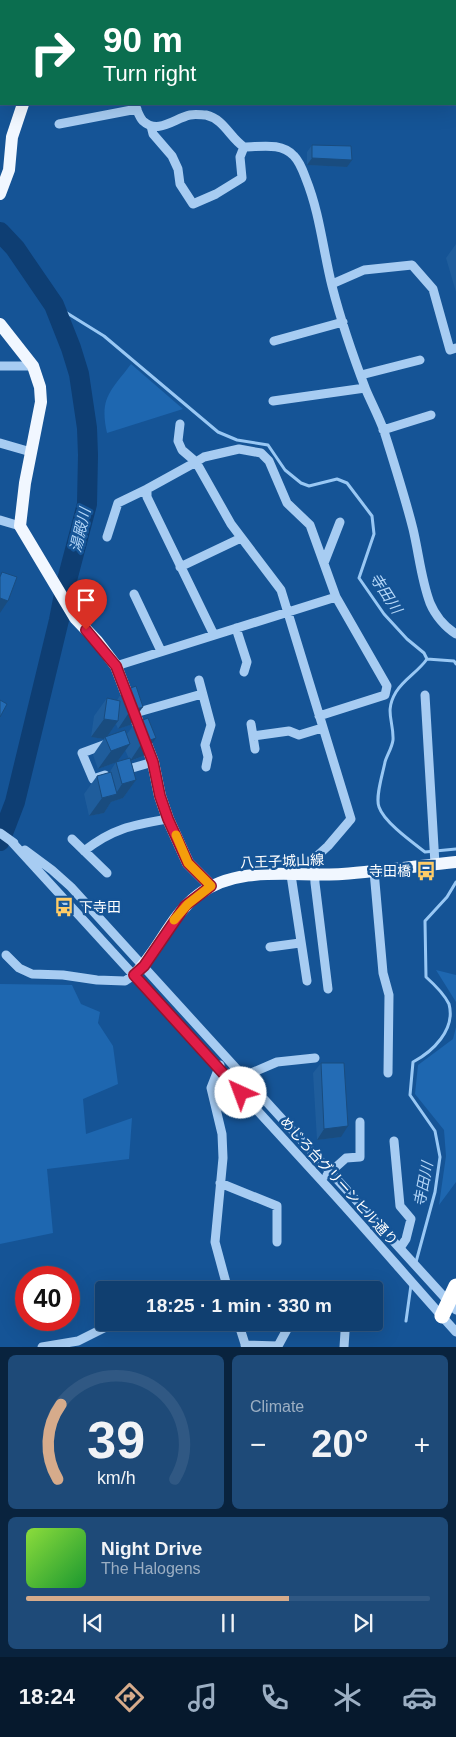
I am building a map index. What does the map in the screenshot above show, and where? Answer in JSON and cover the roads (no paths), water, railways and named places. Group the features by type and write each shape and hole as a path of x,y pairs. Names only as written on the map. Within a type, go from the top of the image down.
{"highway":[{"path":"449,1309 456,1286"}],"main road":[{"path":"0,194 9,170 12,137 23,105"},
{"path":"0,324 33,366 40,387 40,402 25,482 20,526 75,618 97,641 116,666 135,713 136,729 153,762 160,796 168,819 188,863 211,886"},
{"name":"八王子城山線","path":"139,971 182,911 197,896 224,880 251,875 291,875 374,870 435,859 454,862"}],"street":[{"path":"59,124 135,106 142,120 151,126 162,126 190,115 205,115 221,122 244,147 273,146 287,150 299,161 319,220 342,322 365,388 383,430 413,528 425,586 431,605 440,620 448,629 456,634"},
{"path":"151,126 153,134 172,156 178,169 180,184 193,204 216,194 242,178 240,157 244,147"},
{"path":"332,284 364,270 412,265 433,289 450,350 456,348"},
{"path":"274,341 342,322"},
{"path":"361,375 420,360"},
{"path":"0,366 33,366"},
{"path":"273,401 365,388"},
{"path":"383,430 431,415"},
{"path":"180,424 178,441 182,450 196,462 231,524 281,590 351,819 317,856 314,863 328,989"},
{"path":"0,442 31,452"},
{"path":"107,537 118,503 147,490 204,457 239,449 262,453 269,461 287,503 310,525 336,597 387,686 385,695 319,716"},
{"path":"147,490 147,497 214,635"},
{"path":"0,520 20,526"},
{"path":"324,563 340,522"},
{"path":"180,567 241,538"},
{"path":"134,594 161,652"},
{"path":"116,666 336,597"},
{"path":"236,628 246,662 244,672"},
{"path":"199,680 211,725 205,745 208,757 206,767"},
{"path":"135,713 202,694"},
{"path":"425,696 435,859"},
{"path":"251,724 254,749"},
{"path":"253,736 289,731 299,735 322,728"},
{"path":"113,736 114,741 82,753 93,779 153,762"},
{"path":"84,851 99,839 113,832 130,826 168,819"},
{"path":"0,833 11,841"},
{"path":"72,839 107,873"},
{"name":"めじろ台グリーンヒル通り","path":"11,841 52,870 71,887 218,1069 321,1180 418,1290 449,1309"},
{"name":"めじろ台グリーンヒル通り","path":"11,841 85,920 224,1056 420,1270 449,1309 456,1332"},
{"path":"374,870 383,973 389,995 388,1072"},
{"path":"291,875 307,981"},
{"path":"270,947 300,943"},
{"path":"6,956 19,968 32,974 125,981 139,971"},
{"path":"224,1056 211,1091 222,1134 223,1158 215,1242 226,1281"},
{"path":"242,1077 277,1062 315,1058"},
{"path":"321,1180 346,1158 360,1157 360,1122"},
{"path":"394,1141 400,1206 411,1219 406,1240 400,1248"},
{"path":"220,1183 277,1206 277,1242"},
{"path":"42,1347 78,1341 98,1331"},
{"path":"241,1331 245,1346 278,1346 286,1331"},
{"path":"344,1347 345,1331"}],"waterway":[{"name":"湯殿川","path":"0,232 15,248 54,305 71,348 79,374 87,428 88,455 87,504 66,584 15,802 0,841"},
{"name":"寺田川","path":"54,305 104,336 218,432 237,440 268,445 285,470 301,483 309,486 337,479 347,483 372,516 374,534 359,578 384,614 407,639 424,653 427,659 399,687 392,699 390,711 393,740 385,762 380,785 379,807 392,825 425,852 456,849"},
{"path":"427,659 454,661 456,664"},
{"name":"寺田川","path":"416,1262 435,1192 440,1157 435,1131 410,1095 413,1062 428,1052 441,1039 449,1023 450,1014 449,1004 445,997 426,977 425,921 447,897 456,882"},
{"name":"寺田川","path":"406,1321 411,1285"}],"place":[{"name":"寺田橋","path":"426,871"},
{"name":"下寺田","path":"64,907"}]}
